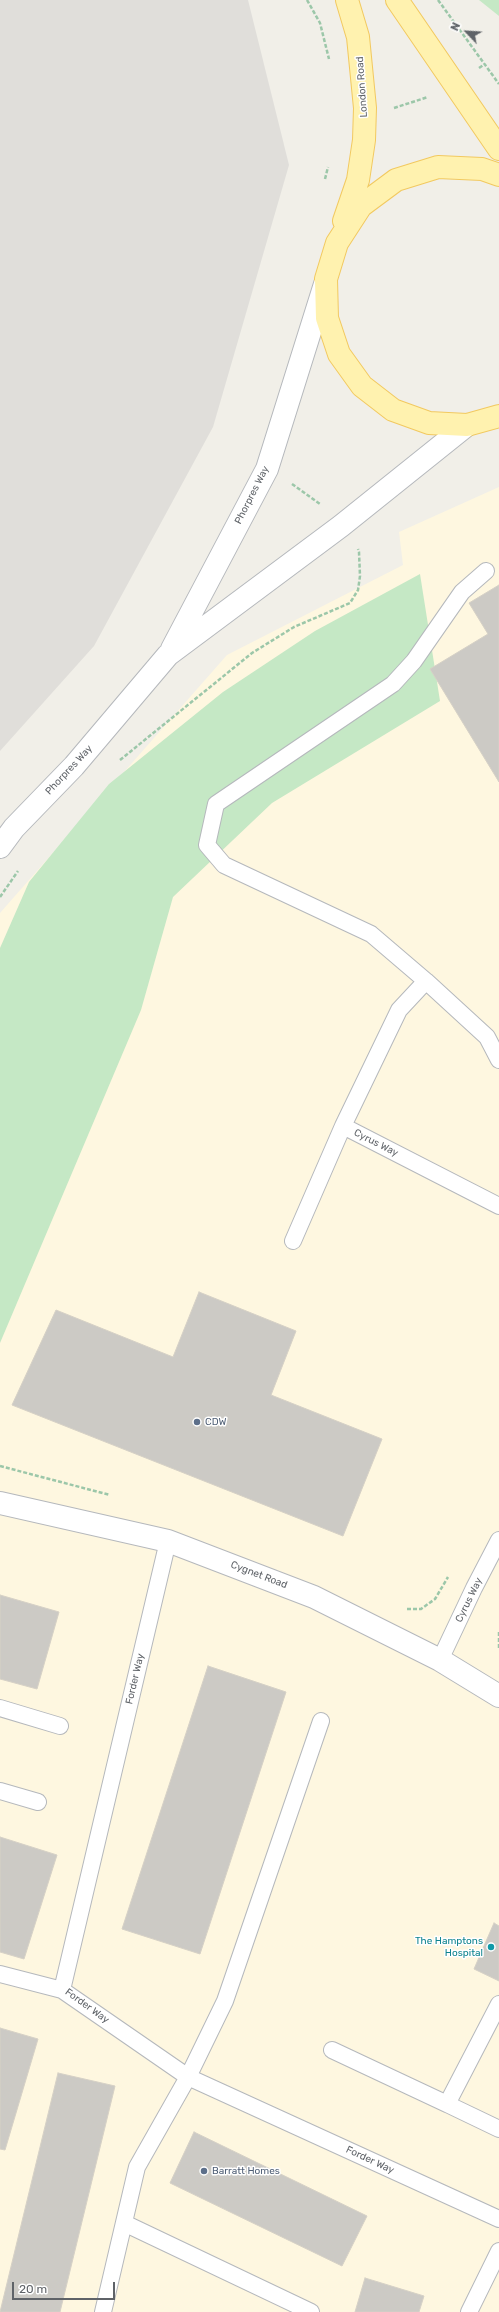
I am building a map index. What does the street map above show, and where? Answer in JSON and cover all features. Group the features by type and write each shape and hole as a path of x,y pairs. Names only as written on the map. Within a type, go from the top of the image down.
{"main road":[{"name":"London Road","path":"337,243 358,180 364,140 365,108 358,37 347,0"},
{"path":"397,0 499,149"},
{"path":"499,175 482,168 438,167 396,180 361,206 337,243 326,279 327,318 339,354 362,386 393,410 429,423 468,425 499,416"}],"street":[{"name":"Phorpres Way","path":"0,847 14,828 74,766 168,655 267,469 326,279"},
{"name":"Phorpres Way","path":"168,655 341,526 468,425"},
{"name":"Cygnet Road","path":"0,1503 168,1541 314,1597 440,1660 499,1696"}],"lane":[{"path":"486,571 462,592 414,661 392,684 216,804 207,845 224,866 371,934 493,1033 499,1060"},
{"path":"343,1126 399,1010 426,980"},
{"name":"Cyrus Way","path":"293,1241 343,1126 499,1206"},
{"name":"Cyrus Way","path":"440,1660 474,1588 499,1540"},
{"name":"Forder Way","path":"168,1541 62,1990 188,2077 499,2219"},
{"path":"0,1708 60,1726"},
{"path":"103,2312 137,2167 188,2077 225,2001 322,1720"},
{"path":"0,1791 38,1802"},
{"path":"0,1974 62,1990"},
{"path":"447,2104 499,2004"},
{"path":"332,2050 499,2129"},
{"path":"124,2223 311,2312"},
{"path":"469,2312 499,2250"}],"path":[{"path":"307,0 320,23 329,62"},
{"path":"438,0 499,84"},
{"path":"365,108 394,108 429,97 485,64"},
{"path":"324,184 330,161"},
{"path":"115,764 252,653 294,627 350,603 358,590 360,552 333,514 282,476 267,469"},
{"path":"0,897 22,866"},
{"path":"499,1632 499,1650"}],"shaded area":[{"path":"0,0 248,0 289,165 213,427 94,646 0,751"},
{"path":"499,487 499,2312 0,2312 0,913 227,655 403,565 399,532"}],"green space":[{"path":"479,0 499,0 499,16"},
{"path":"420,574 440,701 272,803 173,897 141,1010 0,1343 0,948 29,882 109,784 223,692 315,631"}],"building":[{"path":"499,585 499,782 430,669 488,634 469,603"},
{"name":"CDW","path":"199,1292 296,1331 271,1395 382,1439 343,1536 12,1405 56,1310 173,1357"},
{"path":"0,1595 59,1612 37,1689 0,1679"},
{"path":"208,1666 286,1692 200,1954 122,1929"},
{"path":"0,1837 57,1855 24,1959 0,1952"},
{"name":"The Hamptons Hospital","path":"494,1923 499,1926 499,1981 474,1969"},
{"path":"0,2028 38,2039 5,2150 0,2149"},
{"path":"58,2073 115,2086 60,2312 0,2312"},
{"path":"194,2132 367,2216 342,2266 170,2183"},
{"path":"365,2278 424,2296 419,2312 355,2312"}],"place":[{"name":"CDW","path":"197,1422"},
{"name":"The Hamptons Hospital","path":"491,1947"},
{"name":"Barratt Homes","path":"204,2171"}]}
